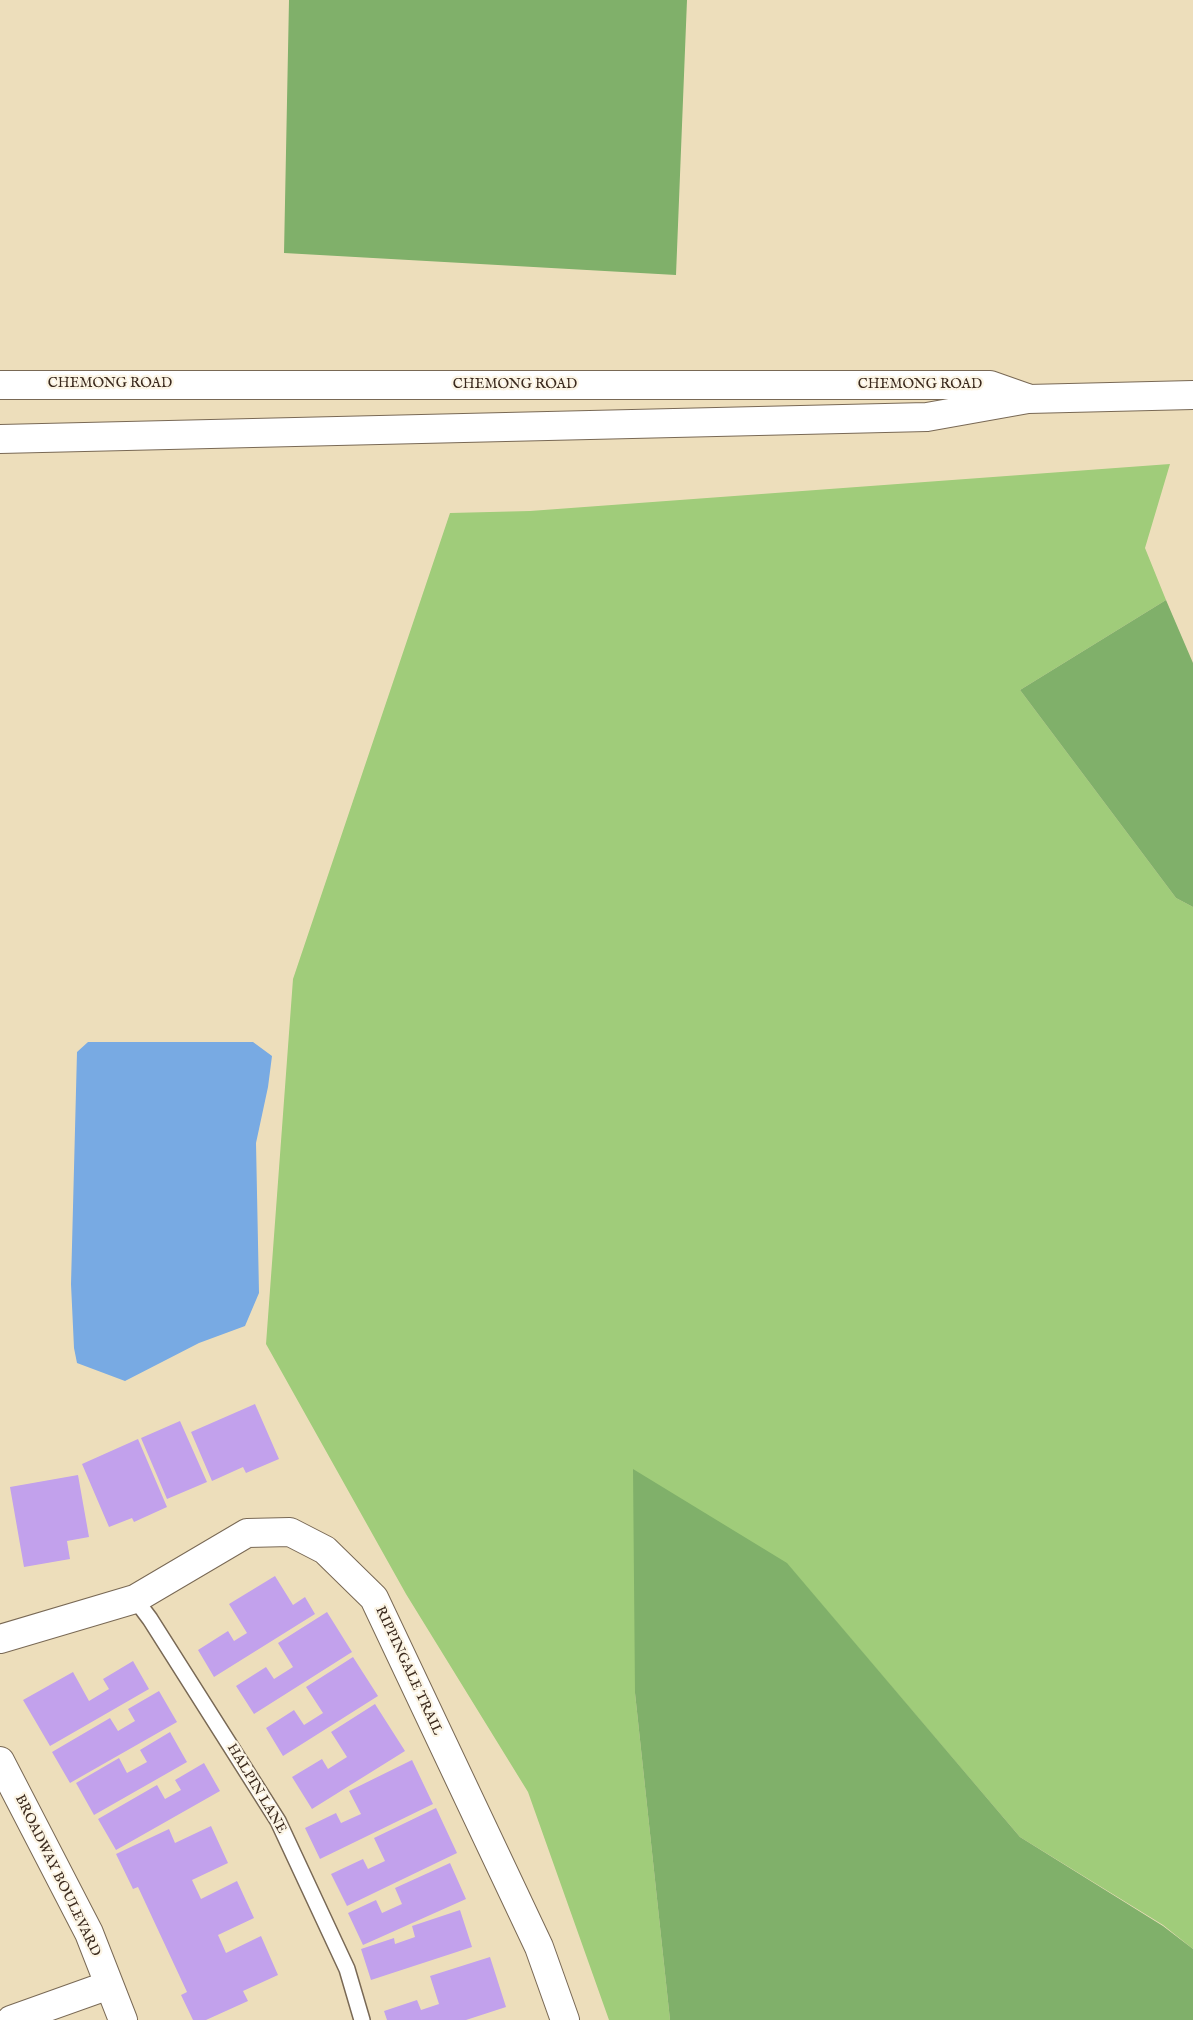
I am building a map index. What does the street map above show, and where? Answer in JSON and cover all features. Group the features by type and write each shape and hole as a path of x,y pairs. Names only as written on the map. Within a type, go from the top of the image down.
{"main road":[{"name":"CHEMONG ROAD","path":"0,384 990,385 1028,399"},
{"name":"CHEMONG ROAD","path":"0,439 927,417 1028,399 1193,395"},
{"name":"RIPPINGALE TRAIL","path":"0,1639 135,1599 247,1533 290,1532 326,1550 374,1598 539,1947 565,2020"},
{"name":"BROADWAY BOULEVARD","path":"0,1761 89,1933 123,2020"},
{"path":"11,2020 109,1986"}],"lane":[{"name":"HALPIN LANE","path":"135,1599 150,1619 278,1821 347,1969 362,2020"}],"green space":[{"path":"289,0 687,0 676,275 284,253"},
{"path":"1170,464 1145,548 1166,600 1020,690 1176,898 1193,907 1193,1949 1163,1925 1020,1837 787,1564 635,1693 670,2020 609,2020 528,1792 406,1594 266,1344 293,979 450,513 530,511"},
{"path":"1166,600 1193,663 1193,907 1176,898 1020,690"},
{"path":"633,1469 787,1563 1020,1837 1163,1926 1193,1949 1193,2020 670,2020 635,1693"}],"water":[{"path":"88,1042 253,1042 272,1056 268,1087 256,1143 259,1293 245,1326 199,1343 125,1381 77,1363 74,1348 71,1284 77,1052"}],"building":[{"path":"255,1404 279,1459 246,1473 243,1467 212,1481 191,1432"},
{"path":"180,1421 207,1482 167,1499 141,1438"},
{"path":"138,1439 167,1507 134,1522 132,1518 109,1527 82,1464"},
{"path":"78,1475 89,1537 67,1541 70,1559 24,1567 10,1487"},
{"path":"275,1576 293,1605 305,1597 315,1614 214,1677 198,1650 228,1631 234,1641 247,1633 229,1604"},
{"path":"327,1612 352,1652 254,1714 236,1686 266,1667 274,1679 293,1667 278,1643"},
{"path":"353,1657 378,1696 283,1756 266,1728 294,1710 304,1725 323,1713 306,1687"},
{"path":"133,1661 149,1689 50,1746 23,1700 73,1672 89,1701 109,1689 103,1679"},
{"path":"159,1691 177,1722 70,1783 52,1752 110,1718 118,1731 135,1721 128,1709"},
{"path":"375,1704 405,1751 312,1809 292,1777 322,1759 328,1769 347,1757 331,1732"},
{"path":"170,1732 187,1762 94,1815 76,1783 119,1758 127,1773 147,1762 140,1750"},
{"path":"412,1760 433,1804 320,1859 305,1828 336,1813 341,1823 361,1814 349,1791"},
{"path":"204,1763 220,1791 116,1850 98,1819 157,1785 165,1799 181,1790 175,1780"},
{"path":"436,1808 457,1853 347,1906 331,1874 363,1859 368,1869 385,1861 374,1838"},
{"path":"211,1826 228,1863 192,1880 201,1899 237,1881 254,1918 218,1935 226,1953 261,1936 278,1975 243,1991 248,2001 206,2020 193,2020 181,1995 187,1992 138,1887 133,1889 116,1854 169,1829 175,1843"},
{"path":"450,1863 466,1899 363,1945 348,1913 376,1900 382,1913 402,1904 395,1888"},
{"path":"460,1910 472,1947 371,1980 361,1949 394,1938 395,1944 415,1937 412,1926"},
{"path":"490,1957 506,2007 466,2020 387,2020 384,2011 417,2000 421,2010 439,2004 430,1976"}]}
